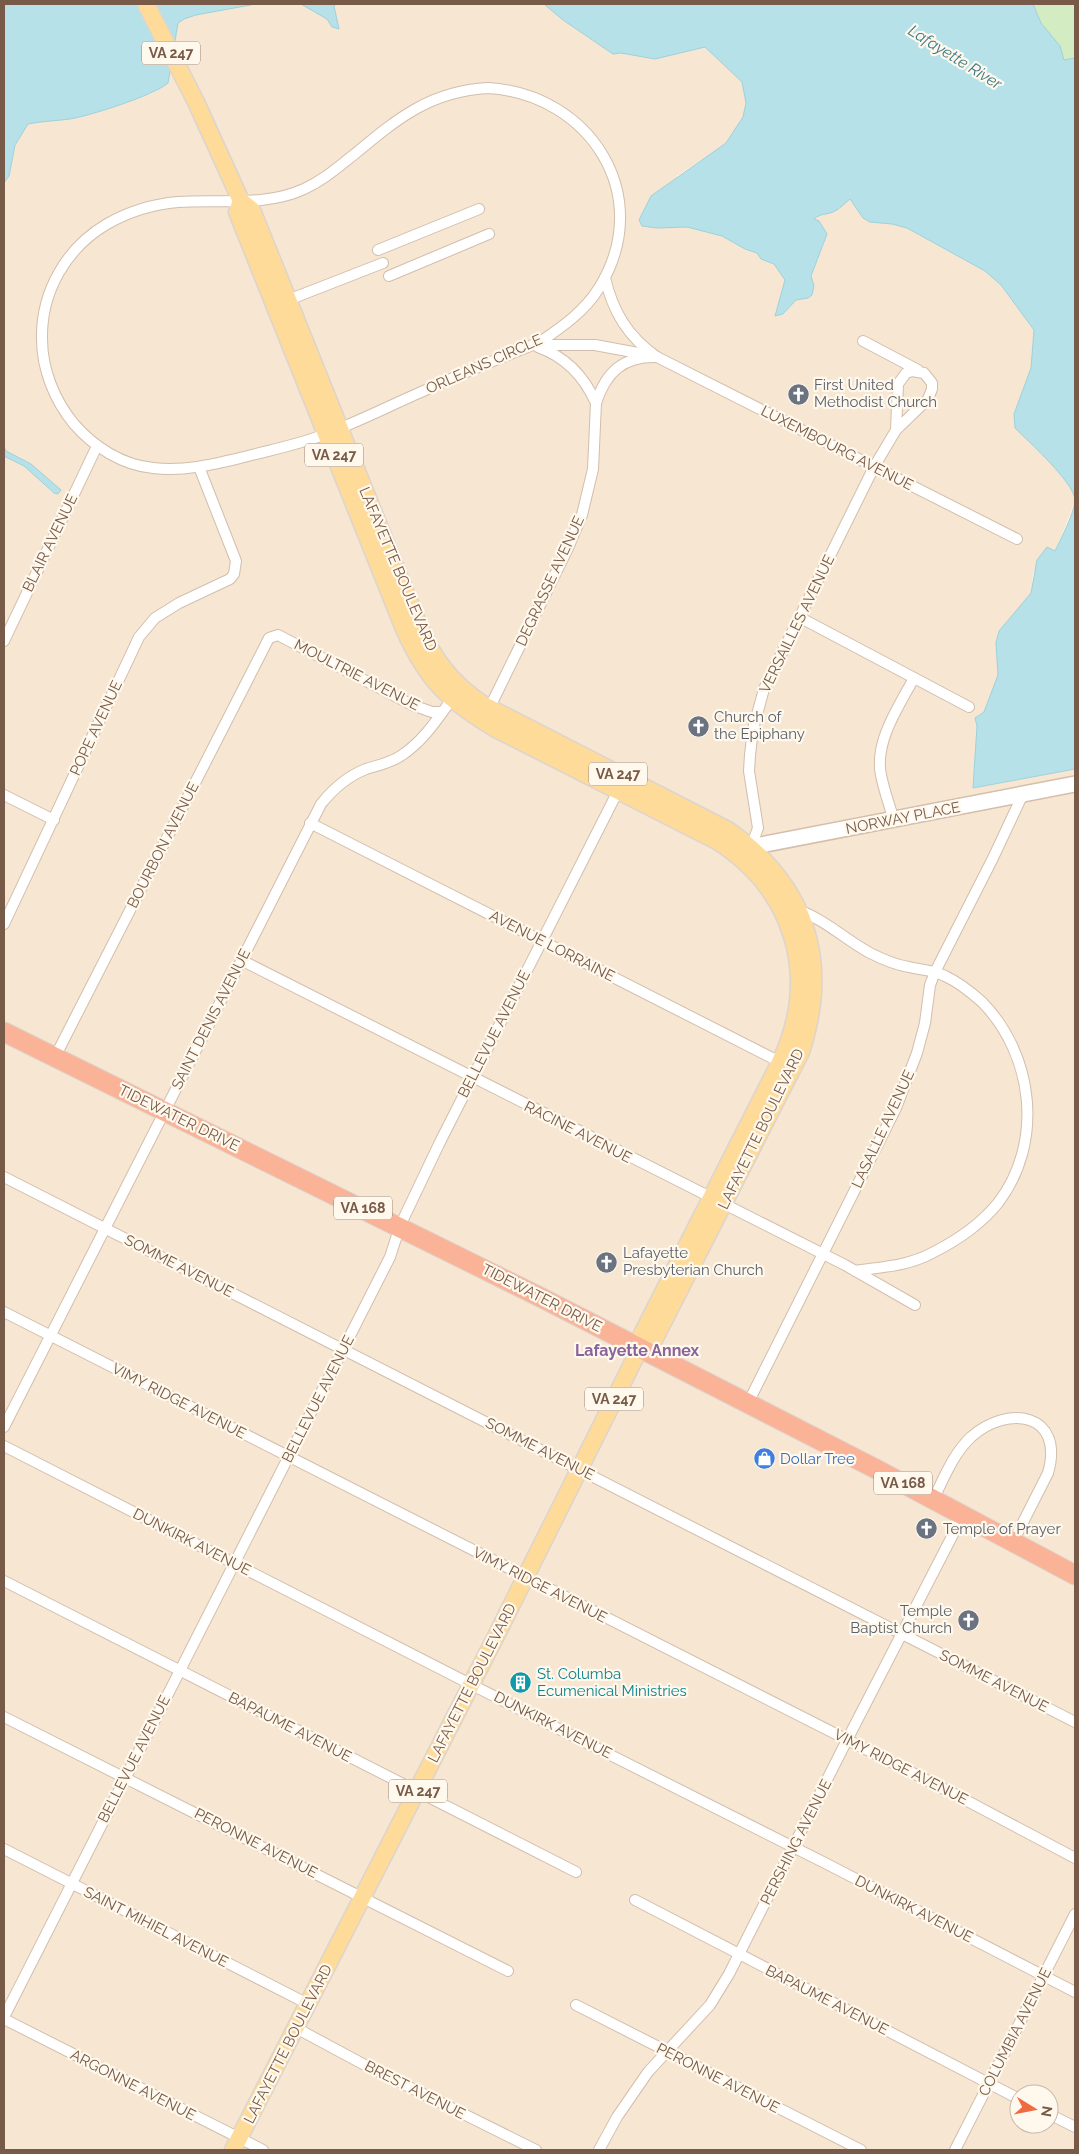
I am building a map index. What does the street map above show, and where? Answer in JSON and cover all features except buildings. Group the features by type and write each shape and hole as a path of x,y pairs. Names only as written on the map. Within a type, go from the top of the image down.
{"highway":[{"name":"TIDEWATER DRIVE","path":"4,1032 400,1226 748,1403 1075,1575"}],"main road":[{"name":"LAFAYETTE BOULEVARD","path":"146,4 196,102 241,201 252,210 282,303 333,431 427,644 436,660 451,700 486,714 621,784 731,850 760,877 790,911 811,948 814,973 814,994 809,1028 787,1066 717,1202 654,1340 640,1348 526,1578 236,2144"},
{"name":"LAFAYETTE BOULEVARD","path":"621,784 728,830 751,847 780,879 790,911"}],"street":[{"name":"ORLEANS CIRCLE","path":"469,89 502,89 520,92 546,102 569,116 582,128 605,159 617,191 620,221 615,254 605,278 592,298 558,330 533,345 333,431 288,446 199,467 153,468 122,460 97,446 82,433 60,404 46,372 43,357 43,316 51,289 63,264 85,240 109,222 157,205 178,202 241,201 282,196 315,184 332,173 407,112 433,99 469,89"},
{"path":"378,250 479,209"},
{"path":"389,276 489,234"},
{"path":"282,303 383,263"},
{"name":"LUXEMBOURG AVENUE","path":"605,278 614,308 622,323 638,342 656,357 1017,539"},
{"path":"863,340 918,370 929,377 932,383 930,396 896,430"},
{"name":"LUXEMBOURG AVENUE","path":"533,345 595,345 656,357"},
{"path":"533,345 562,358 574,368 590,390 596,403"},
{"name":"DEGRASSE AVENUE","path":"486,714 568,548 582,515 593,469 596,403 605,381 622,364 639,358 656,357"},
{"path":"896,430 898,384 906,373 918,370"},
{"name":"VERSAILLES AVENUE","path":"751,847 758,828 749,771 753,729 764,689 874,467 896,430"},
{"name":"BLAIR AVENUE","path":"4,640 97,446"},
{"name":"POPE AVENUE","path":"4,924 54,820 112,691 146,626 179,603 225,581 234,574 236,561 199,467"},
{"path":"799,618 969,706"},
{"name":"MOULTRIE AVENUE","path":"273,636 278,635 412,705 432,712 451,700"},
{"name":"BOURBON AVENUE","path":"55,1057 269,638 273,636"},
{"path":"894,820 880,774 881,749 887,731 914,678"},
{"name":"SAINT DENIS AVENUE","path":"4,1427 320,804 339,785 352,776 402,755 430,729 451,700"},
{"name":"BELLEVUE AVENUE","path":"4,2018 70,1883 290,1456 390,1257 400,1226 472,1078 621,784"},
{"name":"NORWAY PLACE","path":"731,850 1075,784"},
{"name":"LASALLE AVENUE","path":"748,1403 885,1130 908,1078 925,1023 930,985 935,972 1023,794"},
{"path":"4,795 54,820"},
{"name":"AVENUE LORRAINE","path":"310,823 787,1066"},
{"path":"790,911 886,960 906,967 935,972 956,982 981,1001 994,1016 1015,1051 1022,1070 1028,1110 1022,1152 1016,1172 997,1204 979,1222 959,1237 920,1259 904,1264 855,1271"},
{"name":"RACINE AVENUE","path":"241,960 823,1254 915,1305"},
{"name":"SOMME AVENUE","path":"4,1177 1075,1722"},
{"name":"VIMY RIDGE AVENUE","path":"4,1312 290,1456 1075,1858"},
{"path":"933,1500 954,1457 962,1446 987,1425 1006,1418 1029,1419 1037,1423 1048,1435 1052,1451 1051,1462 1048,1473 1013,1542"},
{"name":"DUNKIRK AVENUE","path":"4,1446 472,1684 527,1714 794,1847 1075,1992"},
{"name":"PERSHING AVENUE","path":"599,2150 638,2084 710,2004 729,1974 847,1740 964,1515"},
{"name":"BAPAUME AVENUE","path":"4,1581 576,1872"},
{"name":"PERONNE AVENUE","path":"4,1716 508,1970"},
{"name":"SAINT MIHIEL AVENUE","path":"4,1849 308,2004"},
{"name":"BAPAUME AVENUE","path":"635,1900 1009,2093"},
{"name":"COLUMBIA AVENUE","path":"955,2150 1075,1914"},
{"name":"PERONNE AVENUE","path":"576,2005 861,2150"},
{"name":"ARGONNE AVENUE","path":"4,2018 236,2144 263,2150"},
{"name":"BREST AVENUE","path":"296,2028 363,2064 536,2150"},
{"path":"1059,2119 1075,2127"}],"shaded area":[{"path":"256,4 301,4 327,19 332,27 339,29 334,6 336,4 544,4 563,20 613,54 621,53 655,59 705,47 742,82 746,103 743,117 726,143 677,176 657,228 687,227 722,236 745,249 757,253 761,259 774,264 785,280 775,315 784,314 796,300 808,298 814,286 811,276 827,234 814,219 820,214 839,209 850,198 863,218 870,222 892,224 907,228 985,271 1001,285 1034,330 1031,368 1014,414 1073,491 1075,501 1055,552 1033,572 1031,593 999,631 996,643 998,675 984,712 975,718 977,726 974,788 1075,769 1075,2150 4,2150 4,456 24,466 53,493 61,491 31,464 6,451 4,447 4,183 9,176 15,145 28,124 49,119 70,119 153,93 168,83 178,23 184,19"}],"green space":[{"path":"1033,4 1075,4 1075,58 1064,61 1060,46 1041,23"}],"water":[{"path":"4,4 256,4 196,15 178,23 168,83 161,88 92,114 70,119 28,124 15,145 9,176 4,183"},
{"path":"301,4 336,4 334,6 339,29 332,27 327,19"},
{"name":"Lafayette River","path":"544,4 1033,4 1041,23 1060,46 1064,60 1075,58 1075,501 1068,484 1060,474 1015,428 1014,414 1031,368 1034,330 1001,285 985,271 907,228 892,224 870,222 863,218 850,199 836,211 814,219 819,221 827,234 811,276 814,286 812,295 808,298 796,300 783,314 775,316 785,280 774,264 761,259 757,253 745,249 722,236 687,227 657,228 642,226 639,220 651,196 726,143 743,117 746,103 742,82 705,47 655,59 621,53 613,54 563,20"},
{"path":"4,447 6,451 31,464 61,490 58,494 54,493 24,466 4,456"},
{"path":"1075,501 1075,769 973,788 977,726 975,718 984,712 998,675 996,643 999,631 1031,593 1037,560 1047,547 1055,551 1070,519"}],"place":[{"name":"First United Methodist Church","path":"798,394"},
{"name":"Church of the Epiphany","path":"698,726"},
{"name":"Lafayette Presbyterian Church","path":"607,1262"},
{"name":"Dollar Tree","path":"764,1459"},
{"name":"Temple of Prayer","path":"927,1529"},
{"name":"Temple Baptist Church","path":"968,1620"},
{"name":"St. Columba Ecumenical Ministries","path":"521,1683"}],"district":[{"name":"Lafayette Annex","path":"637,1350"}]}
